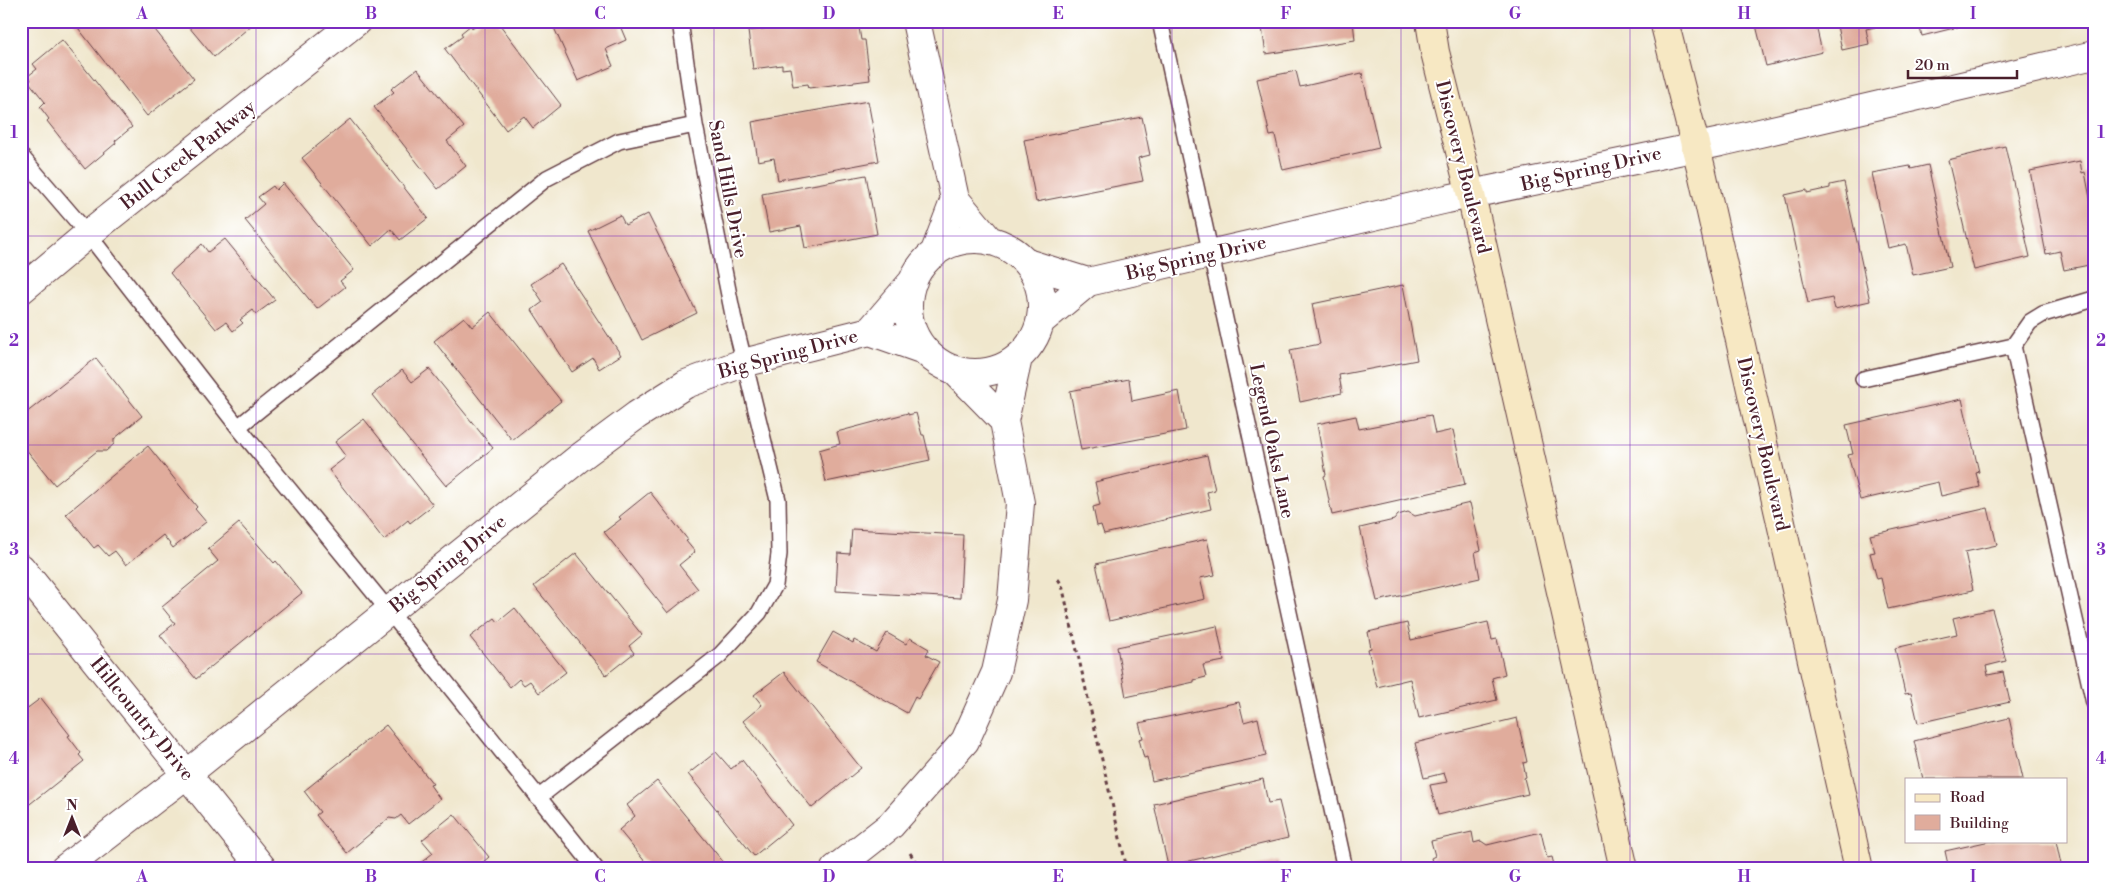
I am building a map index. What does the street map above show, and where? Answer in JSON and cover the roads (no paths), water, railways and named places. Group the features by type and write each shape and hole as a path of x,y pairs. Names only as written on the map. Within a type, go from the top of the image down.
{"street":[{"name":"Bull Creek Parkway","path":"21,290 88,234 357,21"},
{"path":"916,21 956,199 990,241"},
{"name":"Discovery Boulevard","path":"1430,21 1435,52 1471,195 1624,869"},
{"name":"Discovery Boulevard","path":"1664,21 1696,146 1859,869"},
{"name":"Big Spring Drive","path":"1041,321 1088,282 1471,195 1721,142 2094,54"},
{"path":"934,254 956,199"},
{"path":"954,370 977,373 999,369 1018,358 1033,342 1041,321 1041,290 1027,263 1010,249 990,241 970,239 951,244 934,254 922,266 913,281 908,299 909,317 915,334 924,350 933,358 954,370 1004,421"},
{"path":"1027,263 1088,282"},
{"name":"Big Spring Drive","path":"870,331 913,281"},
{"name":"Big Spring Drive","path":"64,869 187,774 572,464 637,415 686,384 743,363 870,331 924,350"},
{"path":"835,869 891,825 965,741 996,672 1012,600 1020,504 1004,421 1018,358"},
{"name":"Hillcountry Drive","path":"21,568 262,869"}],"lane":[{"name":"Sand Hills Drive","path":"538,798 720,655 759,612 775,585 779,554 778,500 743,363 695,125 680,21"},
{"name":"Legend Oaks Lane","path":"1160,21 1345,869"},
{"path":"238,427 547,178 619,141 695,125"},
{"path":"21,156 88,234 238,427 389,611 596,869"},
{"path":"1863,379 2013,346 2030,322 2043,314 2094,299"},
{"path":"2013,346 2094,703"}]}
